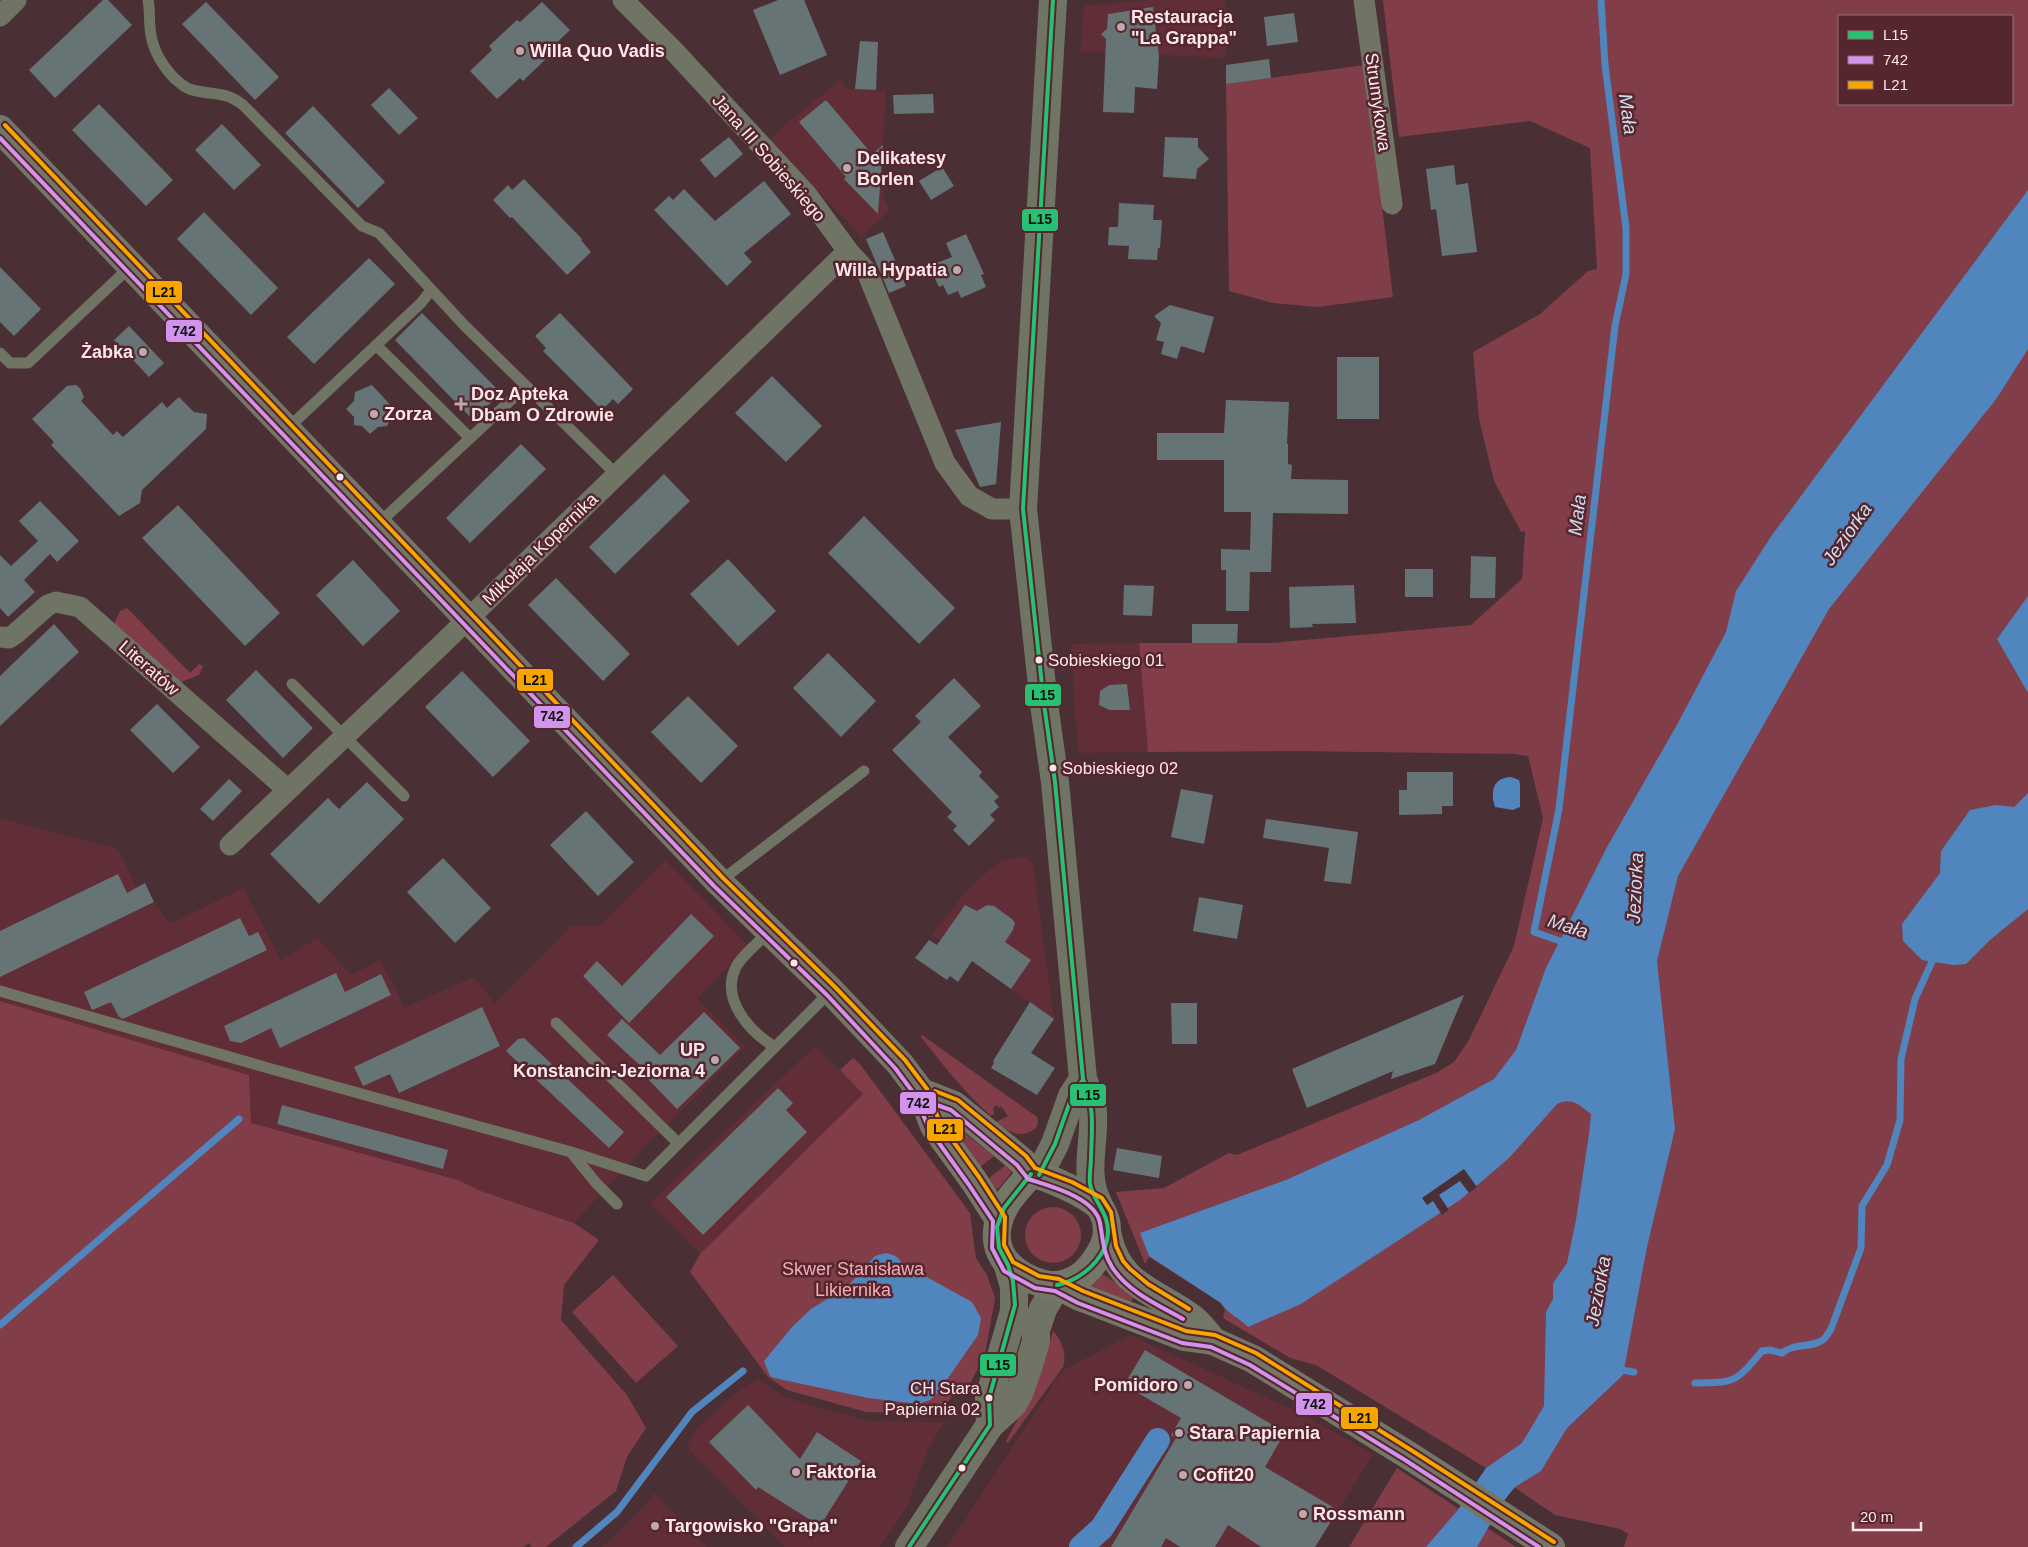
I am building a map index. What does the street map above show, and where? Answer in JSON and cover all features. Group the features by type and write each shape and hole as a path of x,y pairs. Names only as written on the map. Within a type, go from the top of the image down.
{"main road":[{"path":"0,129 719,882 831,991 892,1055 921,1092 934,1126 974,1181 999,1220"},
{"path":"921,1092 954,1105 1035,1174 1098,1203 1107,1224 1108,1236 1115,1260 1129,1277 1193,1318 1213,1341"},
{"path":"1035,1174 1010,1198 999,1220 998,1247 1008,1266 1037,1282 1069,1291 1184,1337 1213,1341 1275,1372 1552,1547"},
{"path":"1069,1291 1071,1281 1090,1269 1108,1236"}],"street":[{"path":"0,16 16,0"},
{"name":"Jana III Sobieskiego","path":"623,0 673,50 807,195 848,251 867,272 945,463 969,496 992,509 1024,509"},
{"path":"1054,0 1024,509 1044,704 1055,782 1083,1079 1094,1112 1089,1175 1092,1192 1098,1203"},
{"name":"Strumykowa","path":"1364,0 1392,204"},
{"name":"Mikołaja Kopernika","path":"230,845 346,736 848,251"},
{"name":"Literatów","path":"0,636 9,638 48,605 56,602 80,607 288,790"},
{"path":"1035,1174 1055,1144 1072,1096 1083,1079"},
{"path":"990,1425 990,1398 1014,1310 1014,1286 1008,1266"},
{"path":"909,1547 990,1425 1013,1404 1020,1391 1036,1341 1036,1330 1043,1309 1069,1291"}],"lane":[{"path":"148,0 152,43 160,60 169,72 186,88 233,97 243,105 362,226 379,233 526,386 616,474"},
{"path":"0,353 10,363 28,363 130,266"},
{"path":"287,429 376,346 432,290"},
{"path":"376,346 470,438"},
{"path":"378,524 526,386"},
{"path":"292,684 404,796"},
{"path":"719,882 786,828 864,771"},
{"path":"769,932 736,967 732,979 731,993 751,1030 775,1047"},
{"path":"0,991 571,1152 646,1176 831,991"},
{"path":"556,1023 678,1143"},
{"path":"571,1152 590,1176 618,1204"}],"shaded area":[{"path":"1151,0 1225,0 1226,58 1080,51 1084,6"},
{"path":"841,79 846,89 886,91 881,179 884,198 890,210 861,238 769,140"},
{"path":"1139,643 1148,752 1079,753 1071,644"},
{"path":"0,818 118,849 136,887 145,883 154,902 170,924 243,888 281,960 318,938 351,975 380,960 405,1007 474,977 495,1004 571,926 599,926 665,860 749,946 697,998 745,1047 645,1147 574,1223 481,1191 458,1180 251,1123 249,1075 0,1001"},
{"path":"1026,857 1033,865 1054,1019 932,935 969,888 999,862"},
{"path":"815,1046 864,1094 700,1254 650,1203"},
{"name":"Stara Papiernia","path":"1130,1335 1300,1413 1373,1454 1316,1547 947,1547 1062,1371"},
{"path":"758,1379 786,1398 868,1421 944,1422 929,1448 907,1506 880,1547 785,1547 691,1452 687,1446 696,1430 735,1393"},
{"name":"Targowisko \"Grapa\"","path":"654,1493 707,1547 602,1547 646,1504"}],"green space":[{"path":"1383,0 2028,0 2028,1547 1624,1547 1628,1534 1620,1529 1555,1515 1486,1468 1316,1365 1290,1358 1223,1318 1225,1310 1221,1303 1149,1257 1145,1264 1116,1192 1164,1188 1229,1153 1237,1155 1436,1073 1454,1062 1469,1040 1514,946 1543,818 1528,756 1514,754 1295,751 1148,752 1139,643 1271,643 1471,625 1522,579 1525,531 1521,532 1494,481 1479,419 1473,352 1540,314 1588,271 1597,269 1590,148 1530,121 1399,137"},
{"path":"1365,65 1393,297 1318,307 1273,303 1229,291 1226,84"},
{"path":"127,608 190,673 199,664 203,666 199,675 179,683 114,624 120,611"},
{"path":"0,1001 249,1075 251,1123 458,1180 481,1191 574,1223 599,1240 564,1285 561,1320 627,1395 646,1428 627,1457 616,1491 546,1547 532,1547 529,1543 524,1547 0,1547"},
{"path":"922,1035 1037,1117 1038,1123 1036,1128 1031,1132 1020,1134 1006,1129 996,1122 1008,1116 1001,1106 999,1108 997,1105 993,1108 994,1114 991,1116 954,1078 921,1037"},
{"name":"Skwer Stanisława Likiernika","path":"853,1058 860,1064 970,1213 976,1258 987,1275 995,1298 985,1354 970,1384 962,1384 957,1387 944,1409 901,1413 866,1412 787,1390 768,1377 690,1272 700,1254 863,1094 840,1070"},
{"path":"954,1125 994,1156 979,1168 950,1127"},
{"path":"1007,1164 1014,1169 999,1188 996,1189 988,1179"},
{"path":"1048,1207 1058,1207 1073,1215 1079,1224 1081,1235 1079,1246 1073,1255 1058,1263 1048,1263 1037,1258 1030,1251 1025,1240 1025,1230 1030,1219 1037,1212"},
{"path":"1101,1273 1135,1295 1129,1305 1086,1285"},
{"path":"613,1275 678,1346 636,1383 572,1312"},
{"path":"1053,1331 1063,1348 1063,1367 1008,1443 1006,1441 1033,1387"},
{"path":"1397,1468 1516,1547 1349,1547"}],"water":[{"name":"Jeziorka","path":"2028,190 2028,349 1997,398 1829,609 1678,876 1657,961 1675,1129 1647,1247 1623,1375 1567,1428 1541,1471 1515,1487 1503,1502 1477,1547 1426,1547 1457,1511 1486,1468 1522,1443 1544,1406 1546,1312 1553,1299 1553,1283 1567,1263 1576,1220 1591,1114 1579,1105 1571,1102 1567,1101 1557,1104 1509,1158 1460,1200 1301,1304 1248,1327 1226,1310 1221,1303 1149,1256 1140,1233 1286,1180 1419,1120 1494,1079 1516,1050 1546,968 1607,847 1678,723 1726,632 1736,591 1772,535"},
{"path":"2028,596 2028,693 1997,639"},
{"path":"1511,777 1519,780 1520,807 1513,810 1495,807 1494,786 1500,780"},
{"path":"2028,793 2028,909 1990,940 1966,964 1953,965 1922,960 1903,941 1902,924 1940,873 1941,851 1970,810 1996,805 2014,807"},
{"path":"886,1253 896,1256 903,1264 972,1302 981,1318 978,1335 937,1394 930,1400 918,1404 868,1398 770,1376 764,1361 792,1327 811,1309 848,1286 875,1256"}],"pier":[{"path":"1464,1169 1477,1187 1469,1193 1460,1181 1439,1195 1449,1210 1442,1215 1433,1201 1427,1205 1422,1198"}],"building":[{"path":"103,0 108,0 132,25 55,98 29,70"},
{"path":"778,0 804,0 827,55 780,75 753,10"},
{"path":"206,2 279,77 255,100 182,24"},
{"name":"Willa Quo Vadis","path":"542,2 570,30 547,52 550,55 523,81 520,78 497,99 470,71 492,50 489,46 517,20 520,22"},
{"path":"1153,7 1159,56 1157,89 1135,87 1134,113 1103,112 1106,39 1101,34 1107,29 1108,14"},
{"path":"1294,13 1298,42 1267,46 1264,17"},
{"path":"860,41 878,42 876,90 855,89"},
{"path":"1269,59 1271,78 1226,84 1226,65"},
{"path":"389,88 418,118 399,135 371,105"},
{"path":"933,94 934,113 894,114 893,95"},
{"path":"826,100 872,154 883,145 878,214 844,179 846,177 799,122"},
{"path":"99,104 173,180 146,206 72,130"},
{"path":"313,106 385,182 358,208 285,133"},
{"path":"222,124 261,165 234,190 195,150"},
{"path":"729,137 743,154 715,178 700,160"},
{"path":"1165,137 1198,138 1198,147 1209,159 1197,169 1196,179 1163,177"},
{"path":"1454,165 1456,185 1468,183 1477,252 1442,256 1436,209 1431,210 1426,169"},
{"path":"942,167 954,186 931,200 919,181"},
{"path":"524,179 582,239 591,252 567,275 512,217 510,218 493,200 508,185 512,190"},
{"path":"764,181 791,214 744,253 752,262 727,286 654,210 669,196 673,200 684,189 715,221"},
{"path":"1119,203 1154,205 1153,220 1162,220 1157,260 1128,259 1129,246 1108,245 1109,227 1118,227"},
{"path":"204,212 278,288 251,315 177,239"},
{"path":"883,232 906,286 889,293 866,239"},
{"name":"Willa Hypatia","path":"966,234 984,274 981,275 986,287 961,298 958,291 948,295 943,285 939,287 929,266 952,257 946,243"},
{"path":"369,258 395,284 314,364 287,337"},
{"path":"0,267 41,309 14,336 0,322"},
{"path":"1170,305 1214,317 1204,353 1181,346 1177,359 1161,354 1164,342 1156,340 1161,323 1154,316"},
{"path":"422,313 501,393 473,420 395,340"},
{"path":"560,313 633,389 618,404 613,399 602,410 543,351 546,348 535,336"},
{"path":"129,326 164,363 149,377 114,340"},
{"path":"1337,357 1379,357 1379,419 1337,419"},
{"path":"772,376 822,426 786,462 735,413"},
{"path":"76,385 80,388 84,397 81,401 113,435 117,431 123,437 162,402 167,408 179,397 194,412 207,414 206,429 142,490 140,503 119,516 51,445 54,442 32,419 67,386"},
{"path":"372,385 395,410 387,426 378,427 370,434 362,426 354,425 354,417 346,409 354,401 355,392"},
{"path":"1226,400 1289,402 1287,444 1288,464 1292,465 1291,479 1348,480 1348,514 1273,513 1271,572 1250,572 1249,611 1226,611 1226,570 1221,570 1221,549 1250,550 1251,512 1224,512 1224,460 1157,460 1157,433 1224,433"},
{"path":"1001,422 996,484 980,487 955,430"},
{"path":"521,444 546,469 470,543 446,518"},
{"path":"664,474 690,501 615,574 589,547"},
{"path":"40,501 79,541 57,562 50,554 24,580 35,592 8,617 0,608 0,555 11,566 38,541 19,521"},
{"path":"178,505 280,613 245,646 142,538"},
{"path":"864,516 955,608 919,644 828,553"},
{"path":"1471,556 1496,557 1495,598 1470,598"},
{"path":"728,559 776,611 738,646 690,594"},
{"path":"353,560 400,611 363,646 316,595"},
{"path":"1405,569 1433,569 1433,597 1405,597"},
{"path":"556,578 630,654 603,681 528,605"},
{"path":"1124,585 1154,586 1152,616 1123,615"},
{"path":"1354,585 1356,623 1312,624 1313,627 1290,628 1289,587"},
{"path":"54,624 79,652 0,726 0,676"},
{"path":"1192,624 1238,624 1237,643 1192,643"},
{"path":"828,653 876,701 841,737 793,688"},
{"path":"256,670 313,728 283,758 226,700"},
{"path":"462,671 530,741 493,777 425,707"},
{"path":"954,678 981,706 948,737 982,772 979,776 999,797 994,801 999,807 990,815 995,820 969,846 953,830 957,826 947,817 952,812 892,750 921,722 915,716"},
{"path":"1127,684 1130,710 1109,710 1099,705 1100,691 1109,685"},
{"path":"688,696 738,746 701,783 651,732"},
{"path":"157,704 200,747 173,773 130,730"},
{"path":"1407,772 1453,772 1453,806 1442,806 1442,814 1399,815 1399,790 1407,790"},
{"path":"229,779 242,791 213,821 200,809"},
{"path":"367,782 404,819 319,904 270,854 328,798 339,809"},
{"path":"1181,789 1213,795 1204,844 1171,837"},
{"path":"586,811 634,862 598,896 550,845"},
{"path":"1266,819 1358,832 1351,884 1324,881 1329,848 1263,838"},
{"path":"443,858 491,908 455,943 407,892"},
{"path":"118,874 127,893 145,883 154,902 0,977 0,931"},
{"path":"1199,897 1243,905 1237,939 1193,931"},
{"path":"965,905 977,911 987,905 994,906 1015,923 1005,942 1031,960 1011,989 972,961 958,982 950,976 947,980 915,958 929,940 937,945"},
{"path":"691,914 714,936 629,1023 583,976 597,961 622,986"},
{"path":"240,918 249,936 258,932 267,950 123,1019 119,1017 111,1002 92,1010 84,992"},
{"path":"336,973 345,992 381,974 391,995 280,1048 271,1028 241,1043 230,1041 224,1026"},
{"path":"1464,995 1435,1064 1391,1079 1393,1071 1307,1108 1292,1069"},
{"path":"1030,1002 1054,1019 1031,1053 1055,1068 1037,1095 991,1068 994,1063 993,1061"},
{"path":"1171,1003 1197,1003 1197,1044 1172,1044"},
{"path":"482,1007 500,1046 399,1093 390,1074 363,1086 354,1067"},
{"path":"704,1012 740,1048 677,1109 642,1073 645,1070 607,1035 622,1019 660,1055"},
{"path":"524,1038 624,1132 609,1148 506,1051 518,1039"},
{"path":"778,1088 793,1103 786,1110 807,1132 703,1235 666,1197"},
{"path":"282,1105 448,1150 443,1169 277,1124"},
{"path":"1117,1148 1162,1156 1159,1178 1113,1170"},
{"path":"1145,1350 1285,1432 1265,1467 1338,1510 1315,1547 1261,1547 1228,1525 1215,1547 1180,1547 1166,1538 1161,1547 1111,1547 1176,1438 1171,1435 1181,1418 1124,1385"},
{"name":"Faktoria","path":"748,1405 800,1459 817,1432 861,1461 820,1526 758,1487 756,1490 709,1442"}],"waterway":[{"name":"Mała","path":"1566,943 1534,932 1559,809 1615,326 1626,274 1626,228 1605,65 1601,0"},
{"path":"1695,1383 1734,1379 1762,1351 1770,1350 1782,1353 1792,1348 1814,1344 1824,1339 1831,1329 1861,1248 1862,1206 1887,1165 1900,1120 1901,1059 1915,999 1935,955"},
{"path":"0,1325 239,1119"},
{"path":"1615,1369 1634,1372"},
{"path":"576,1547 617,1512 692,1412 743,1371"},
{"path":"1081,1547 1102,1528 1158,1440"}],"transit line":[{"name":"L15","path":"1053,0 1023,509 1044,704 1055,782 1083,1079 1091,1109 1090,1184 1106,1219 1108,1231 1106,1242 1096,1262 1078,1277 1057,1285"},
{"name":"L21","path":"5,125 723,878 835,987 905,1060 927,1089 940,1123 1005,1217 1004,1245 1013,1262 1039,1276 1059,1279 1083,1291 1186,1331 1215,1335 1256,1353 1554,1542"},
{"name":"742","path":"0,138 714,886 827,995 895,1068 915,1095 929,1129 993,1221 992,1248 1004,1271 1035,1288 1055,1291 1078,1303 1182,1343 1211,1347 1250,1365 1405,1460 1539,1547"},
{"name":"L15","path":"1039,1175 1055,1144 1072,1096 1082,1081"},
{"name":"L21","path":"935,1091 958,1100 1026,1156 1035,1168 1072,1182 1102,1198 1111,1212 1116,1246 1123,1261 1148,1284 1189,1309"},
{"name":"742","path":"931,1103 951,1110 1017,1165 1028,1179 1059,1189 1081,1199 1090,1206 1100,1223 1107,1256 1119,1276 1135,1291 1183,1319"},
{"name":"L15","path":"909,1547 990,1425 989,1398 1015,1305 1013,1281 1008,1265 999,1248 997,1227 1004,1208 1031,1174"}],"place":[{"name":"Restauracja \"La Grappa\"","path":"1121,27"},
{"name":"Willa Quo Vadis","path":"520,51"},
{"name":"Delikatesy Borlen","path":"847,168"},
{"name":"Willa Hypatia","path":"957,270"},
{"name":"Żabka","path":"143,352"},
{"name":"Doz Apteka Dbam O Zdrowie","path":"461,404"},
{"name":"Zorza","path":"374,414"},
{"name":"Sobieskiego 01","path":"1039,660"},
{"name":"Sobieskiego 02","path":"1053,768"},
{"name":"UP Konstancin-Jeziorna 4","path":"715,1060"},
{"name":"Pomidoro","path":"1188,1385"},
{"name":"CH Stara Papiernia 02","path":"989,1398"},
{"name":"Stara Papiernia","path":"1179,1433"},
{"name":"Faktoria","path":"796,1472"},
{"name":"Cofit20","path":"1183,1475"},
{"name":"Rossmann","path":"1303,1514"},
{"name":"Targowisko \"Grapa\"","path":"655,1526"}]}
